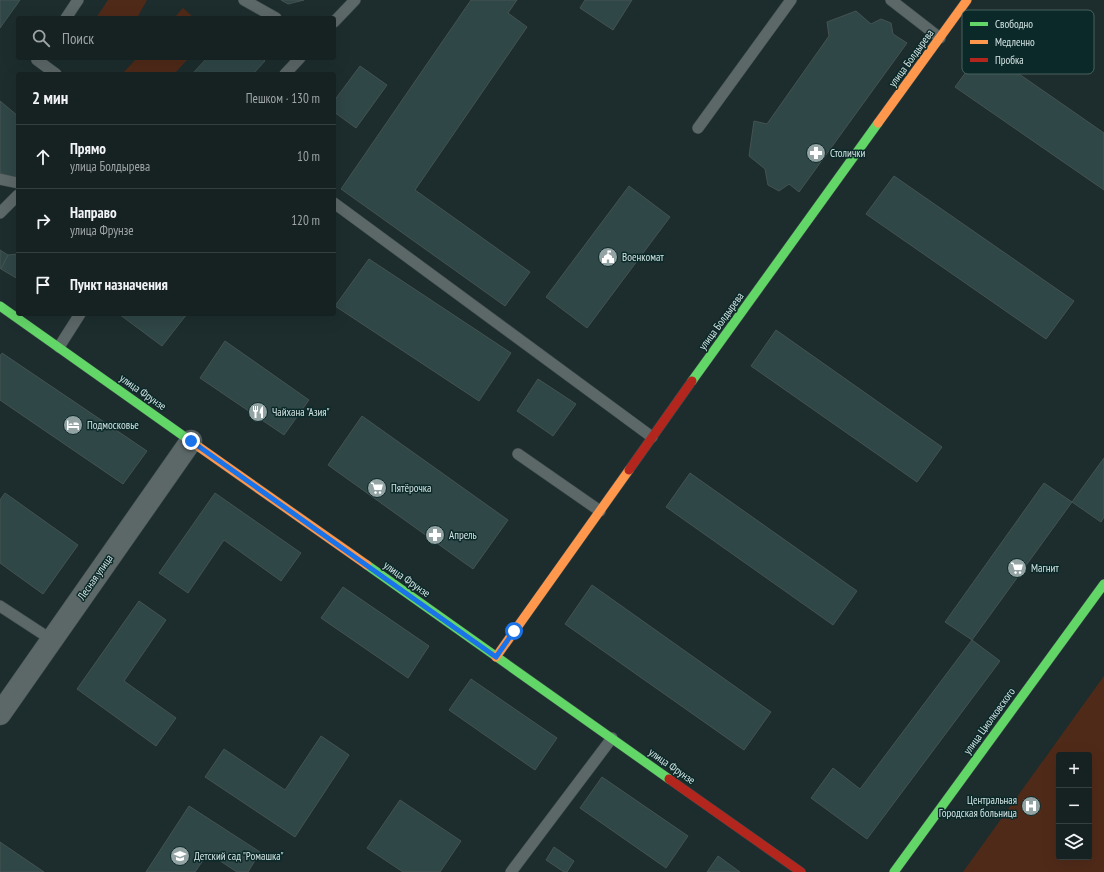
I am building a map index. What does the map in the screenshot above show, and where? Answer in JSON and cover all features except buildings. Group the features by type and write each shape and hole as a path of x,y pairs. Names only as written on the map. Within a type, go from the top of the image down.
{"street":[{"name":"улица Болдырева","path":"496,657 652,437 967,0"},
{"name":"улица Фрунзе","path":"0,306 801,872"},
{"name":"Лесная улица","path":"0,714 191,441"},
{"name":"улица Циолковского","path":"894,872 1104,584"}],"lane":[{"path":"67,16 78,0"},
{"path":"244,0 272,16"},
{"path":"336,20 355,0"},
{"path":"698,128 791,0"},
{"path":"891,0 940,38"},
{"path":"37,60 53,72"},
{"path":"287,72 298,60"},
{"path":"0,179 16,183"},
{"path":"0,213 16,197"},
{"path":"336,204 652,437"},
{"path":"59,347 79,316"},
{"path":"518,454 600,511"},
{"path":"0,606 52,640"},
{"path":"511,872 612,738"}],"shaded area":[{"path":"108,0 147,0 138,16 97,16"},
{"path":"183,8 192,16 176,16"},
{"path":"135,60 187,60 176,72 124,72"},
{"name":"Центральная Городская больница","path":"1104,676 1104,872 963,872"}],"traffic: fast":[{"path":"692,381 878,123"},
{"path":"0,306 199,447"},
{"path":"367,565 669,779"},
{"path":"894,872 1104,584"}],"traffic: slow":[{"path":"878,123 967,0"},
{"path":"199,447 367,565"},
{"path":"496,657 629,470"}],"traffic: jam":[{"path":"629,470 692,381"},
{"path":"669,779 801,872"}],"place":[{"name":"Столички","path":"816,153"},
{"name":"Военкомат","path":"608,257"},
{"name":"Чайхана \"Азия\"","path":"258,412"},
{"name":"Подмосковье","path":"73,425"},
{"name":"Пятёрочка","path":"377,488"},
{"name":"Апрель","path":"435,535"},
{"name":"Магнит","path":"1017,568"},
{"name":"Центральная Городская больница","path":"1031,806"},
{"name":"Детский сад \"Ромашка\"","path":"180,856"}],"route":[{"path":"191,441 496,657 514,631"}]}
